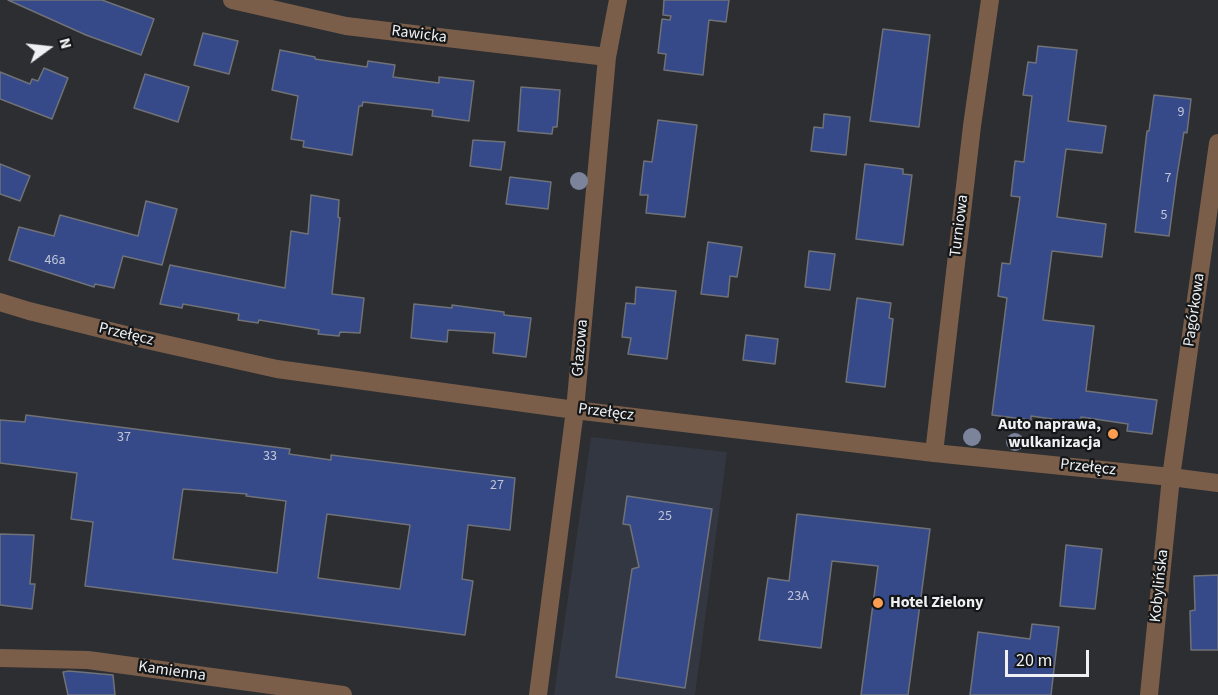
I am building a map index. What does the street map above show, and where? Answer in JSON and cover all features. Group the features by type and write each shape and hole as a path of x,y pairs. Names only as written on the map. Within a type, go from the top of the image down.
{"street":[{"name":"Rawicka","path":"232,0 346,26 607,57"},
{"name":"Głazowa","path":"538,695 575,410 607,57 618,0"},
{"name":"Turniowa","path":"934,453 972,126 990,0"},
{"name":"Pagórkowa","path":"1171,477 1218,143"},
{"name":"Przełęcz","path":"0,302 127,336 277,369 575,410 934,453 1218,483"},
{"name":"Kobylińska","path":"1149,695 1171,477"},
{"name":"Kamienna","path":"0,658 88,660 343,695"}],"shaded area":[{"path":"591,437 727,452 695,695 554,695"}],"building":[{"path":"8,0 102,0 154,19 141,55 86,35"},
{"path":"664,0 729,0 726,22 709,20 703,75 664,70 666,54 658,53 662,19 670,20 671,16 663,15"},
{"path":"883,29 930,35 919,127 870,121"},
{"path":"203,33 238,41 229,74 194,65"},
{"path":"1038,46 1077,50 1068,121 1106,126 1102,153 1066,149 1057,217 1106,224 1102,257 1052,251 1043,320 1094,326 1086,391 1157,400 1152,434 1127,431 1128,424 1081,417 1081,423 1031,416 1031,420 992,415 1007,298 998,296 1002,263 1010,264 1020,197 1011,196 1015,161 1024,162 1032,96 1023,95 1028,62 1036,63"},
{"path":"280,50 315,57 315,59 367,67 368,61 395,65 393,77 439,83 439,77 474,81 469,121 432,116 433,110 363,102 362,106 359,106 352,155 303,147 304,141 291,139 298,96 272,90"},
{"path":"44,68 68,78 52,119 0,99 0,72 30,84 32,79 38,81"},
{"path":"145,74 189,87 178,122 134,108"},
{"path":"521,87 560,90 557,127 553,127 552,134 518,131"},
{"path":"1154,95 1191,99 1169,236 1135,232 1147,131 1149,131"},
{"path":"824,114 850,117 846,155 811,151 814,127 823,128"},
{"path":"658,120 697,125 685,217 646,213 648,195 640,195 644,161 652,162"},
{"path":"473,140 505,142 501,170 470,166"},
{"path":"0,164 30,176 20,201 0,194"},
{"path":"865,164 903,169 903,174 912,175 903,245 856,239"},
{"path":"510,177 551,182 548,209 506,204"},
{"path":"311,195 339,200 338,217 340,218 332,294 364,298 360,333 340,332 339,336 318,334 319,330 259,320 258,323 238,320 239,314 183,304 182,308 160,304 170,265 285,288 291,231 308,234"},
{"path":"146,201 177,209 162,265 123,256 114,288 95,284 94,287 9,260 19,227 54,236 60,215 138,236"},
{"path":"708,242 742,247 737,277 730,276 728,297 701,294"},
{"path":"809,251 835,254 830,290 805,287"},
{"path":"636,287 676,291 667,359 628,354 631,338 622,337 626,303 635,304"},
{"path":"857,298 891,303 889,318 893,319 885,387 846,382"},
{"path":"414,304 452,308 452,305 531,318 526,357 493,353 495,333 448,330 447,342 411,338"},
{"path":"746,335 778,339 775,364 743,360"},
{"path":"26,415 290,449 289,454 331,460 331,455 515,478 510,530 468,525 462,579 473,581 465,635 85,586 93,522 71,519 77,473 0,463 0,420 25,422","holes":["183,489 247,494 246,496 286,501 277,573 173,559","327,514 410,525 400,589 318,578"]},
{"path":"627,496 712,509 685,688 616,677 632,569 639,567 630,525 623,524"},
{"path":"797,514 930,529 908,695 861,695 878,566 832,561 821,648 759,640 768,578 789,581"},
{"path":"0,534 34,535 30,584 35,584 32,609 0,605"},
{"path":"1066,545 1102,549 1095,609 1060,606"},
{"path":"1218,575 1218,650 1191,650 1190,611 1195,610 1194,576"},
{"path":"1032,624 1059,627 1051,695 970,695 978,632 1030,639"},
{"path":"63,672 113,675 115,695 68,695"}],"place":[{"name":"Auto naprawa, wulkanizacja","path":"1113,434"},
{"name":"Hotel Zielony","path":"878,603"}]}
